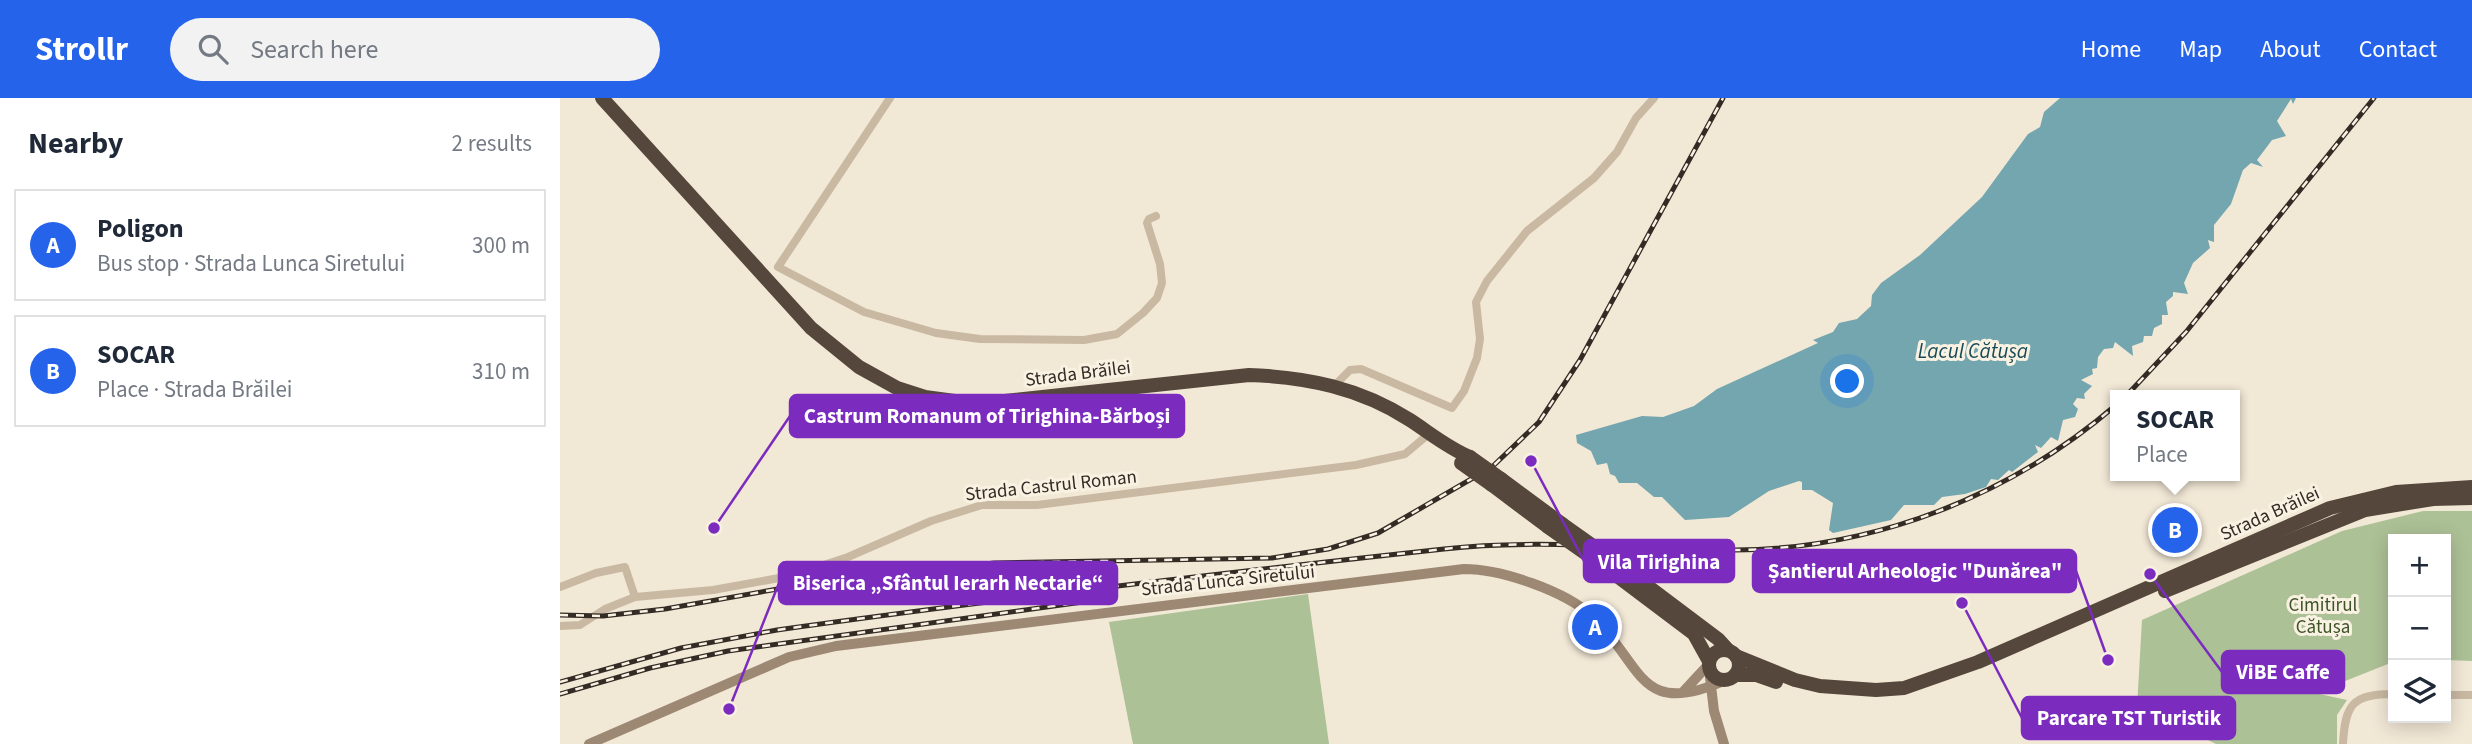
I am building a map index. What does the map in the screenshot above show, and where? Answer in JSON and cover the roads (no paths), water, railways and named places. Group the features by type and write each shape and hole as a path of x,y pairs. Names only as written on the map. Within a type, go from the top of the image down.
{"highway":[{"name":"Strada Brăilei","path":"603,98 811,328 859,368 897,388 951,402 1000,403 1249,374 1335,384 1382,405 1430,433 1555,525 1718,639 1732,653 1795,680 1820,686 1876,690 1904,688 1978,662 2330,508 2396,492 2472,487"},
{"name":"Strada Brăilei","path":"1732,677 1756,675 1793,688 1848,698 1889,698 1932,690 2330,521 2397,503 2472,498"},
{"name":"Strada Brăilei","path":"1611,565 1693,634 1709,665"},
{"path":"1714,653 1732,653 1739,664 1732,677 1715,677 1709,665 1714,653"}],"street":[{"path":"766,280 778,267 890,98"},
{"path":"1335,384 1350,370 1361,369 1452,408 1464,391 1477,358 1480,340 1476,302 1487,281 1527,231 1594,178 1617,152 1636,118 1654,98"},
{"path":"778,267 864,312 936,334 980,339 1099,338 1117,334 1157,298 1162,283 1160,264 1147,223 1156,216"},
{"name":"Strada Castrul Roman","path":"560,626 580,625 605,609 635,597 713,590 790,576 848,557 931,521 982,505 1037,505 1356,465 1405,454 1430,433"},
{"path":"560,587 596,573 625,567 635,597"},
{"name":"Strada Lunca Siretului","path":"589,744 789,657 836,646 1464,569 1510,576 1581,608 1601,625 1639,676 1661,691 1699,697 1714,711"},
{"path":"1709,665 1714,711 1724,744"},
{"path":"1678,694 1691,687 1709,665"},
{"path":"1678,694 1710,688 1732,677"},
{"path":"1714,711 1720,695 1732,677"},
{"path":"2343,744 2344,717 2356,701 2373,694 2388,694"},
{"path":"2451,695 2472,695"}],"water":[{"name":"Lacul Cătușa","path":"2060,98 2296,98 2293,104 2291,99 2277,121 2286,136 2272,140 2257,160 2263,167 2251,163 2243,170 2231,204 2214,225 2214,242 2208,240 2210,248 2193,263 2184,283 2188,294 2173,292 2173,296 2166,302 2168,315 2162,315 2162,324 2154,328 2152,336 2144,336 2143,342 2132,346 2133,356 2115,342 2113,348 2104,349 2098,357 2097,368 2092,369 2093,374 2081,380 2092,386 2084,394 2085,399 2077,398 2073,404 2078,409 2075,417 2063,420 2058,441 2051,437 2041,448 2035,445 2038,452 2012,472 2009,470 1998,480 1991,479 1986,487 1965,494 1942,497 1934,505 1904,505 1891,520 1833,533 1829,530 1833,503 1812,490 1802,490 1802,482 1769,491 1729,517 1685,520 1662,497 1654,497 1637,483 1619,483 1615,476 1610,474 1607,463 1597,465 1591,451 1577,443 1576,435 1642,416 1663,417 1694,406 1717,389 1818,343 1813,340 1833,332 1839,323 1857,319 1871,306 1872,295 1881,283 1920,255 1982,197 2028,134 2040,127 2044,112"}],"railway":[{"path":"560,615 603,616 665,609 789,587 994,563 1272,558 1328,549 1378,533 1492,467 1539,422 1580,360 1723,98"},
{"path":"2132,390 2186,332 2374,98"},
{"path":"560,682 681,648 777,630 1027,597 1361,558 1480,546 1553,544 1735,550 1839,540 1889,528 1986,491 2031,466 2110,410"},
{"path":"560,694 650,668 728,651 1090,601"}],"place":[{"name":"Vila Tirighina","path":"1531,461"},
{"name":"Castrum Romanum of Tirighina-Bărboși","path":"714,528"},
{"name":"SOCAR","path":"2175,530"},
{"name":"ViBE Caffe","path":"2150,574"},
{"name":"Parcare TST Turistik","path":"1962,603"},
{"name":"Poligon","path":"1595,627"},
{"name":"Șantierul Arheologic \"Dunărea\"","path":"2108,660"},
{"name":"Biserica „Sfântul Ierarh Nectarie“","path":"729,709"}],"park label":[{"name":"Cimitirul Cătușa","path":"2323,616"}]}
